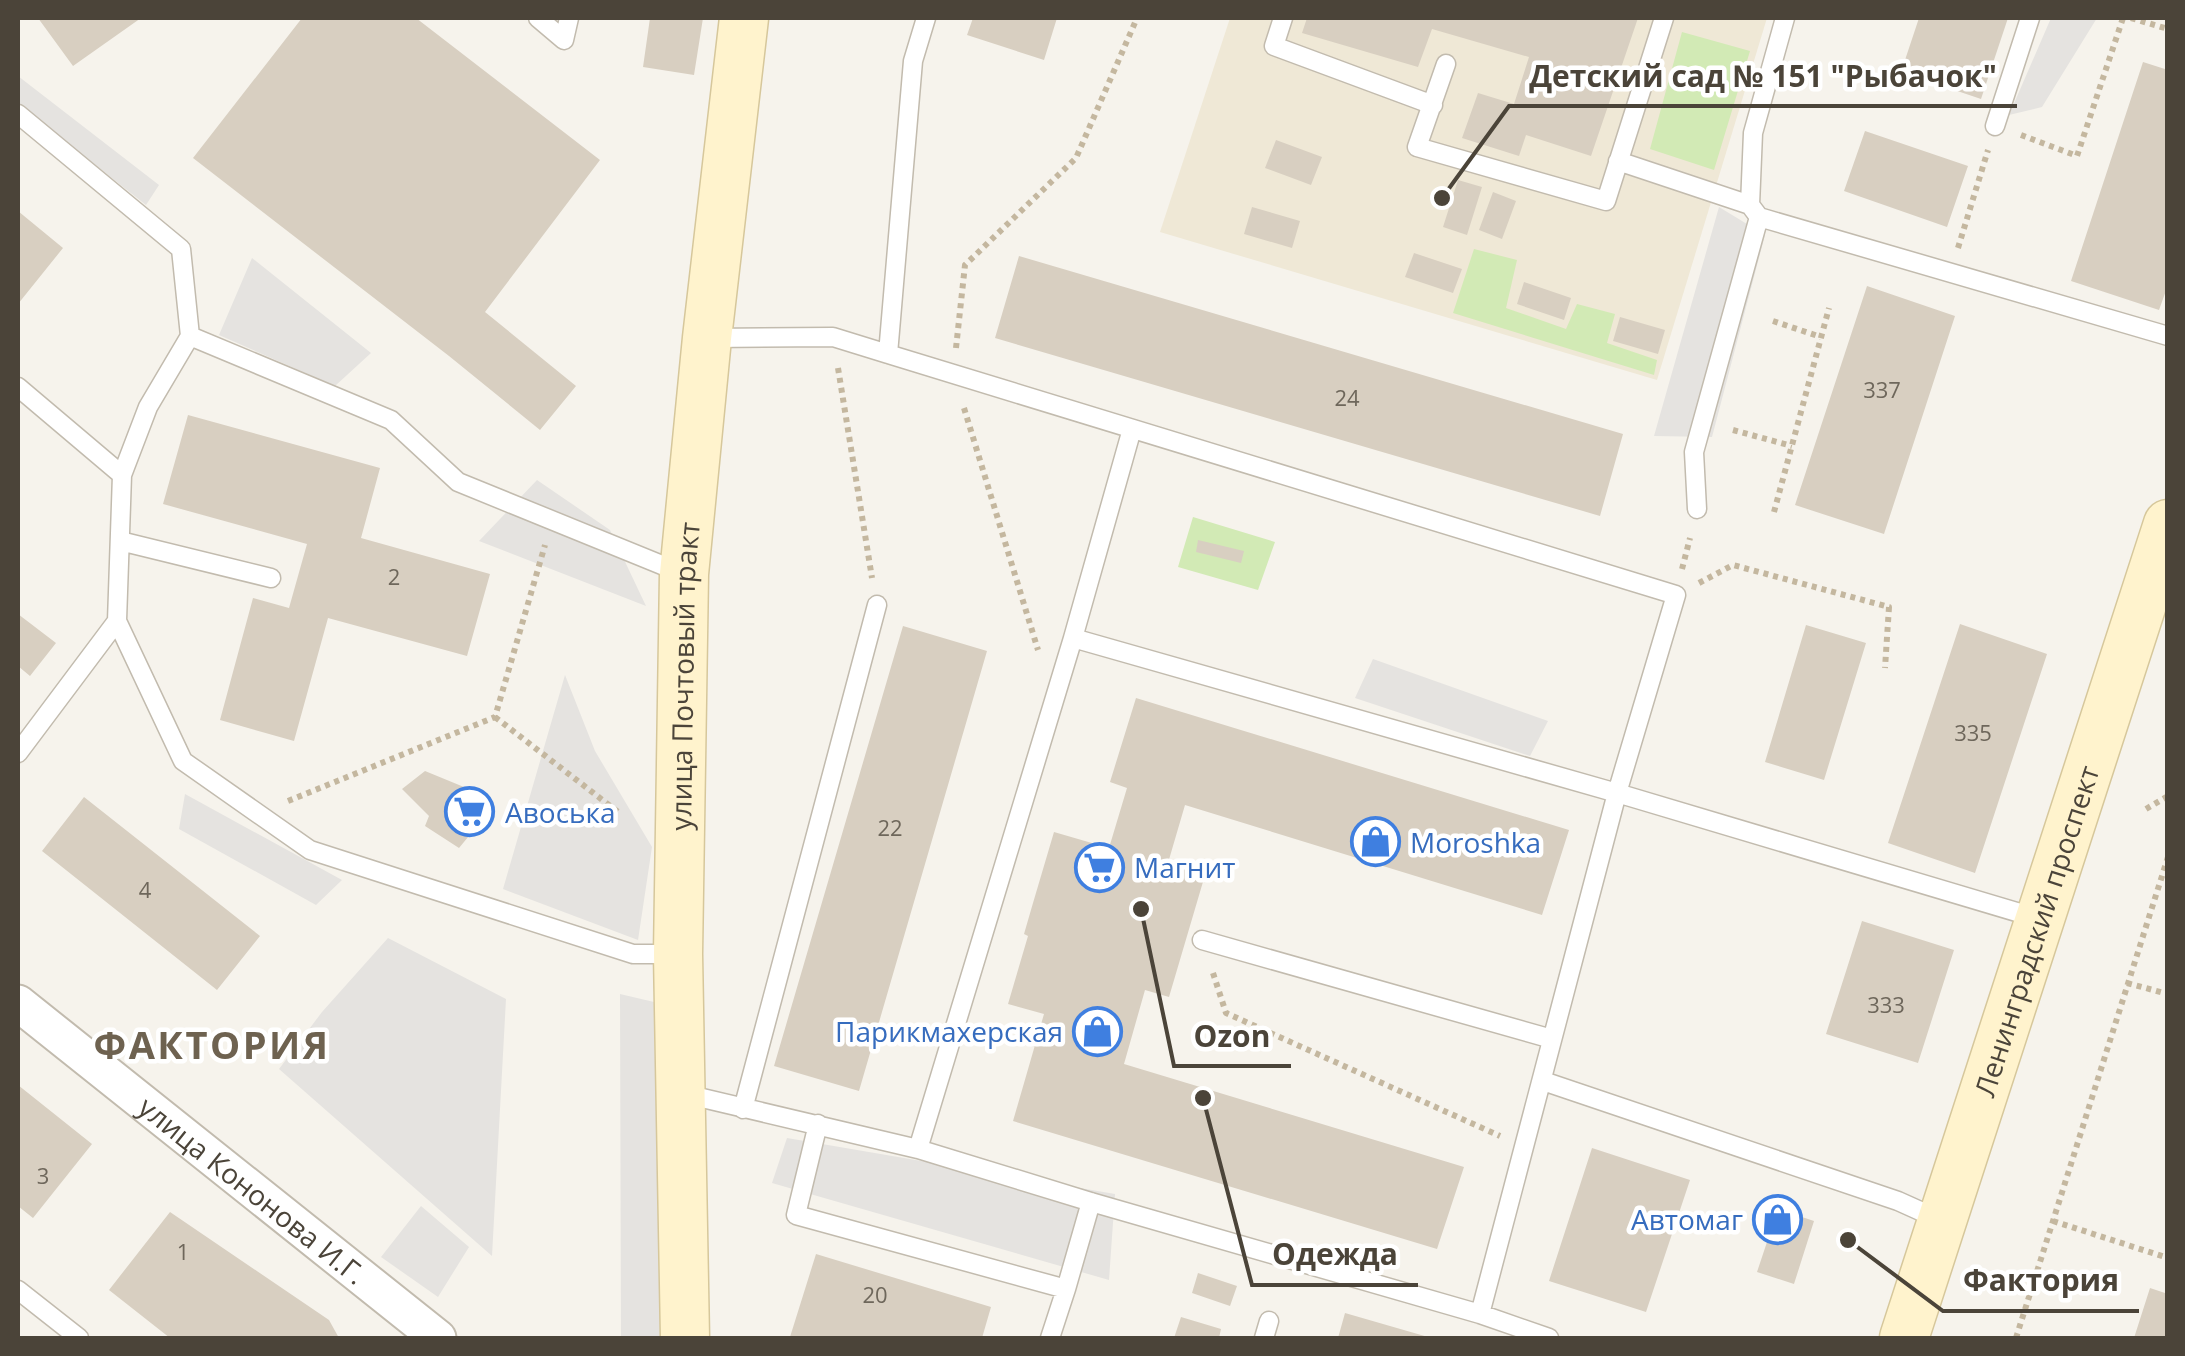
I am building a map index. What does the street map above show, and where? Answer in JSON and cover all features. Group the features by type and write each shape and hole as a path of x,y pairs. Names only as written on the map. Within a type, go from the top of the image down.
{"street":[{"name":"улица Почтовый тракт","path":"686,1338 678,954 684,574 706,338 744,18"},
{"name":"Ленинградский проспект","path":"1904,1338 2168,524"},
{"name":"улица Кононова И.Г.","path":"18,1003 438,1338"}],"lane":[{"path":"538,18 564,40 569,18"},
{"path":"888,354 913,61 926,18"},
{"path":"1283,18 1274,46 1433,106"},
{"path":"1446,64 1417,146 1606,202 1664,18"},
{"path":"1697,509 1694,452 1754,211 1753,134 1785,18"},
{"path":"1995,126 2030,18"},
{"path":"18,114 181,249 190,336 148,407 122,475 117,621 183,761 310,850 634,954 678,954"},
{"path":"1618,161 1754,211 1951,274 2168,336"},
{"path":"190,336 391,420 458,482 684,574"},
{"path":"706,338 833,337 1676,595 1617,794 1480,1314"},
{"path":"18,387 122,475"},
{"path":"918,1149 1132,429"},
{"path":"120,542 271,578"},
{"path":"743,1108 876,606"},
{"path":"18,753 117,621"},
{"path":"1073,638 2041,919"},
{"path":"1202,940 1552,1038"},
{"path":"1543,1080 1898,1200 1943,1221"},
{"path":"682,1093 918,1149 1550,1338"},
{"path":"818,1124 796,1215 1066,1289"},
{"path":"1050,1338 1091,1202"},
{"path":"18,1290 79,1338"}],"path":[{"path":"1053,698 953,374 964,264 1076,158 1138,18"},
{"path":"1951,274 1995,126 2077,156 2127,18 2168,29"},
{"path":"1774,512 1829,308"},
{"path":"1773,321 1821,337"},
{"path":"833,337 876,606"},
{"path":"1733,430 1792,446"},
{"path":"1676,595 1697,509"},
{"path":"496,717 552,520"},
{"path":"1676,595 1733,566 1889,607 1885,668"},
{"path":"496,717 618,812"},
{"path":"258,814 496,717"},
{"path":"2146,809 2168,796"},
{"path":"2016,1338 2168,856"},
{"path":"1202,940 1226,1014 1524,1147"},
{"path":"2127,983 2168,994"},
{"path":"2053,1222 2168,1258"}],"shaded area":[{"path":"1230,18 1767,18 1657,380 1160,232"},
{"path":"2051,18 2097,18 2042,107 2009,115"},
{"path":"18,76 159,185 146,205 18,104"},
{"path":"1719,207 1765,235 1712,437 1654,436"},
{"path":"252,258 371,353 335,386 219,335"},
{"path":"537,480 610,530 646,606 479,541"},
{"path":"1373,659 1548,721 1530,756 1355,698"},
{"path":"565,675 595,751 652,847 638,940 503,889"},
{"path":"185,794 342,880 316,905 179,829"},
{"path":"388,938 506,999 492,1256 279,1069 322,1012"},
{"path":"620,994 654,1002 670,1338 621,1338"},
{"path":"787,1138 1115,1194 1109,1280 772,1183"},
{"path":"421,1206 469,1247 438,1297 381,1257"}],"green space":[{"path":"1682,32 1750,51 1714,170 1650,149"},
{"path":"1474,249 1517,260 1506,308 1566,329 1577,304 1615,314 1607,343 1657,360 1654,375 1453,313"},
{"path":"1193,517 1275,542 1258,590 1178,567"}],"building":[{"path":"38,18 141,18 73,66"},
{"path":"302,18 416,18 600,160 485,312 576,386 540,430 193,158"},
{"path":"650,18 703,18 694,75 643,67"},
{"path":"973,18 1057,18 1044,60 967,35"},
{"path":"1307,18 1638,18 1591,156 1526,135 1519,156 1462,138 1478,93 1514,104 1529,57 1432,29 1418,67 1302,33"},
{"path":"1919,18 2008,18 1981,99 1901,72"},
{"path":"2143,62 2168,70 2168,285 2159,310 2071,281"},
{"path":"1865,131 1968,166 1947,227 1844,191"},
{"path":"1276,140 1322,157 1311,185 1265,168"},
{"path":"1458,180 1482,187 1467,235 1443,227"},
{"path":"1493,192 1516,201 1502,239 1479,230"},
{"path":"1252,207 1300,221 1292,248 1244,234"},
{"path":"18,211 63,248 18,304"},
{"path":"1414,253 1462,269 1453,293 1405,277"},
{"path":"1019,256 1623,434 1600,516 995,338"},
{"path":"1524,282 1571,298 1564,320 1517,304"},
{"path":"1867,286 1955,316 1884,534 1795,505"},
{"path":"1620,317 1665,330 1658,354 1613,341"},
{"path":"188,415 380,468 361,538 490,574 467,656 328,618 294,741 220,720 253,598 289,608 307,544 163,504"},
{"path":"1198,540 1244,551 1241,563 1196,552"},
{"path":"18,614 56,643 30,676 18,666"},
{"path":"1960,624 2047,654 1975,873 1888,843"},
{"path":"1806,625 1866,643 1824,780 1765,762"},
{"path":"903,626 987,651 859,1091 774,1066"},
{"path":"1136,698 1569,830 1542,915 1185,805 1168,863 1205,875 1169,997 1145,990 1124,1064 1464,1167 1437,1249 1013,1121 1044,1014 1008,1004 1028,936 1024,934 1033,903 1054,832 1109,848 1127,788 1110,782"},
{"path":"425,771 481,794 483,819 459,848 425,826 429,816 402,789"},
{"path":"84,797 260,936 217,990 42,851"},
{"path":"1862,921 1954,950 1918,1063 1826,1034"},
{"path":"18,1085 92,1144 33,1218 18,1206"},
{"path":"1592,1148 1690,1180 1646,1312 1549,1281"},
{"path":"1778,1209 1814,1221 1794,1284 1757,1272"},
{"path":"170,1212 329,1320 339,1338 170,1338 109,1290"},
{"path":"816,1254 991,1307 982,1338 790,1337"},
{"path":"1198,1273 1237,1286 1230,1306 1192,1293"},
{"path":"2150,1288 2168,1294 2168,1338 2134,1338"},
{"path":"1345,1313 1428,1337 1338,1338"},
{"path":"1181,1317 1221,1329 1219,1338 1174,1338"}],"place":[{"name":"Детский сад № 151 \"Рыбачок\"","path":"1442,198"},
{"name":"Авоська","path":"470,812"},
{"name":"Moroshka","path":"1375,842"},
{"name":"Магнит","path":"1099,867"},
{"name":"Ozon","path":"1141,909"},
{"name":"Парикмахерская","path":"1098,1031"},
{"name":"Одежда","path":"1203,1098"},
{"name":"Автомаг","path":"1778,1219"},
{"name":"Фактория","path":"1848,1240"}],"district":[{"name":"ФАКТОРИЯ","path":"212,1044"}]}
